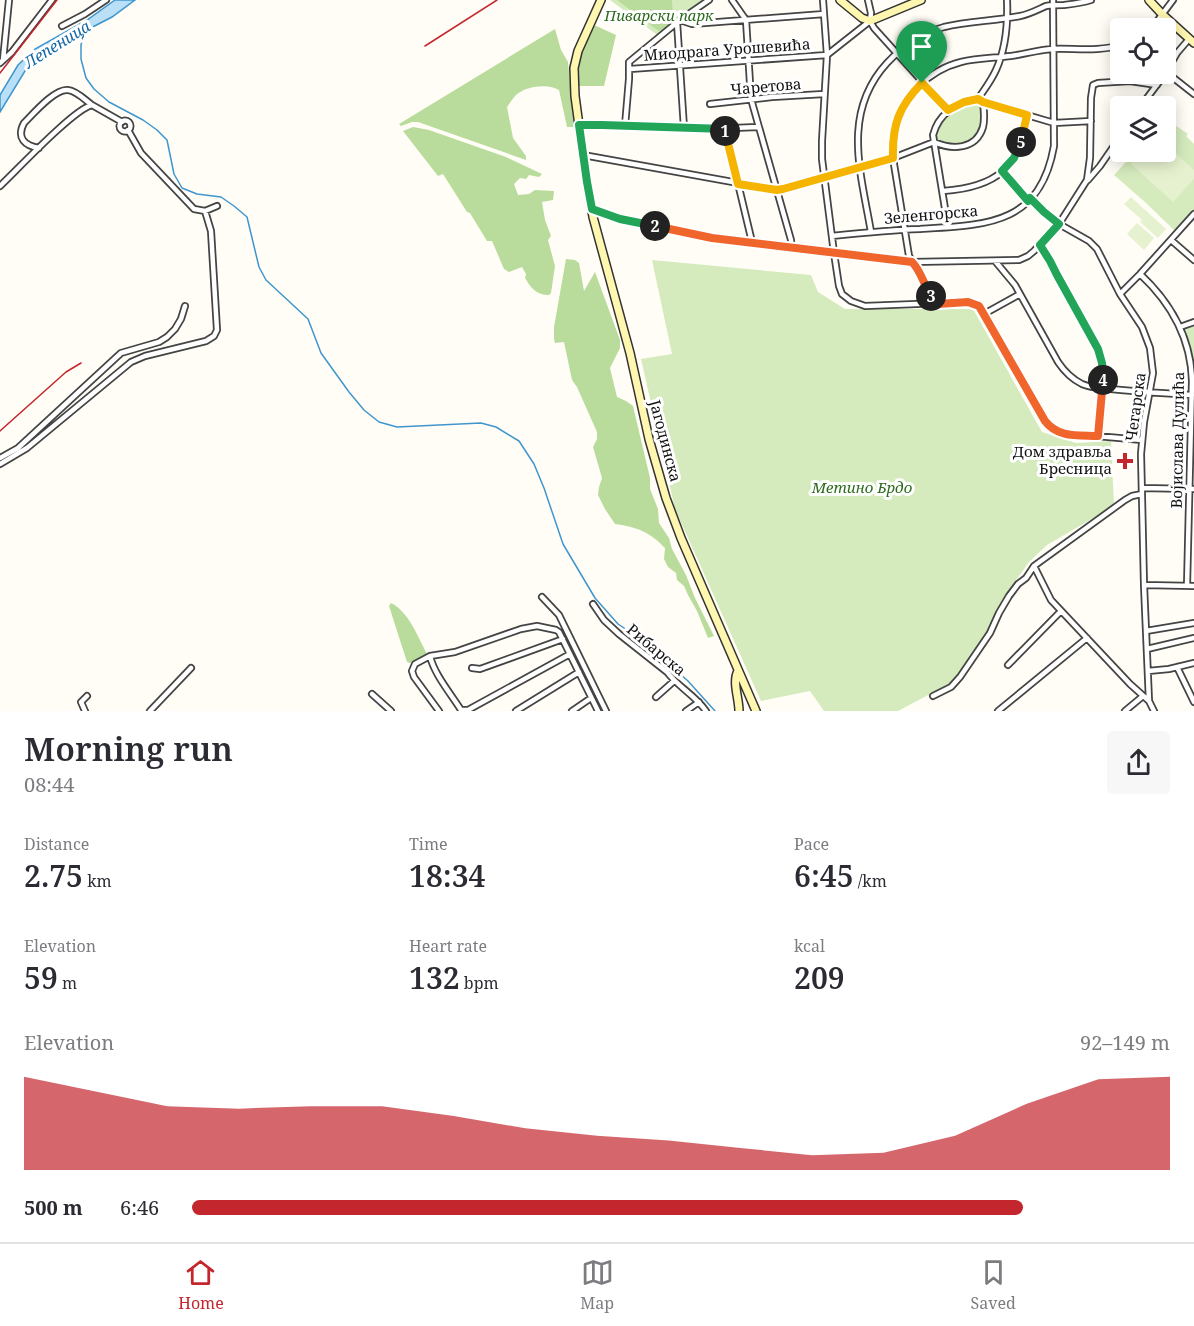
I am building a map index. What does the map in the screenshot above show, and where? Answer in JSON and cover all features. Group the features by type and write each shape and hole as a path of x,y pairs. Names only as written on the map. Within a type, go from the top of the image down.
{"main road":[{"name":"Јагодинска","path":"601,0 575,62 575,91 592,209 664,492 681,538 756,711"},
{"path":"840,0 850,4 862,18 870,21 918,0"},
{"path":"1149,0 1191,41"},
{"path":"738,671 736,676 739,711"}],"street":[{"path":"1,62 9,0"},
{"path":"1,62 52,0"},
{"path":"62,26 106,0"},
{"path":"625,126 630,61 709,0"},
{"path":"823,0 827,55 822,147 824,178 842,294 851,301 867,306 974,303 984,314 1049,427 1058,432 1074,435 1142,440"},
{"path":"868,0 870,21 874,28 948,110"},
{"path":"583,155 777,190 893,158 934,142 955,148 966,146 974,141 983,125 981,100 996,71 1005,42 1007,0"},
{"path":"870,232 860,168 858,122 868,90 877,74 896,53 933,30 1028,14 1053,3 1066,5 1091,0"},
{"path":"1158,18 1173,0"},
{"path":"736,1 746,20 751,99 791,240 791,247"},
{"name":"Зеленгорска","path":"832,236 995,221 1014,212 1029,200 1045,178 1054,146 1053,3"},
{"path":"679,21 692,24 824,14"},
{"path":"679,21 684,128"},
{"path":"827,55 870,21"},
{"path":"1177,53 1191,41"},
{"path":"938,304 926,288 909,256 893,158 893,136 899,113 907,100 922,83 935,74 954,64 973,59 1053,49 1110,47"},
{"name":"Миодрага Урошевића","path":"630,69 827,55"},
{"path":"1176,80 1194,94"},
{"path":"1087,180 1093,85 1110,82"},
{"path":"1149,96 1157,85 1150,84"},
{"path":"39,148 28,146 22,139 21,129 24,123 60,90 69,90 122,122 120,130 123,132 128,130 141,153 194,209 205,211 217,206"},
{"name":"Чаретова","path":"710,104 824,94"},
{"path":"948,227 933,135 935,128 948,110 964,102 981,100 1054,123 1091,121"},
{"path":"0,186 78,113 92,105"},
{"path":"943,190 977,186 1002,171 1014,158 1020,146 1027,115"},
{"path":"579,125 725,129 758,127"},
{"path":"725,129 752,242"},
{"path":"592,209 620,219 712,238 834,253 912,262 1022,259 1030,255 1059,224 1087,180 1110,151"},
{"name":"Чегарска","path":"1002,171 1029,200 1059,224 1087,239 1095,246 1149,343 1153,370 1142,440 1144,585 1149,701"},
{"path":"0,464 27,448 131,362 145,356 206,341 214,336 217,330 217,319 211,231 205,211"},
{"path":"1120,294 1194,214"},
{"path":"1171,240 1194,261"},
{"path":"1040,245 1098,349 1103,367 1098,436"},
{"path":"904,261 909,256"},
{"path":"995,261 1010,277 1062,369 1071,377 1082,384 1102,388 1192,395"},
{"name":"Војислава Дулића","path":"1140,274 1162,295 1180,327 1191,365 1192,489 1187,586"},
{"path":"984,314 1020,294"},
{"path":"0,458 18,448 121,353 159,342 167,336 181,319 184,306"},
{"path":"1180,327 1194,322"},
{"path":"933,696 951,687 960,677 990,633 1001,609 1017,584 1026,578 1034,566 1125,500 1142,491 1192,489"},
{"path":"1034,566 1049,597 1149,701 1154,711"},
{"path":"1144,585 1194,586"},
{"path":"542,597 559,615 606,711"},
{"name":"Рибарска","path":"593,603 604,620 655,661 706,711"},
{"path":"1008,665 1061,611"},
{"path":"1146,631 1194,622"},
{"path":"439,711 416,680 412,671 415,664 439,653 455,652 531,626 556,630 563,639 598,711"},
{"path":"998,711 1087,638"},
{"path":"1147,649 1194,638"},
{"path":"472,668 480,669 563,639"},
{"path":"430,656 432,664 461,710 468,710 570,654"},
{"path":"1148,671 1194,663"},
{"path":"1177,667 1194,702"},
{"path":"150,711 191,668"},
{"path":"516,711 579,672"},
{"path":"656,697 674,681"},
{"path":"372,694 390,711"},
{"path":"85,711 81,702 87,696"},
{"path":"1125,711 1143,696"},
{"path":"572,711 591,698"},
{"path":"687,711 699,702"}],"green space":[{"name":"Пиварски парк","path":"610,0 709,0 660,37"},
{"path":"617,0 672,0 673,20 659,31"},
{"path":"592,24 616,35 604,86 579,86 578,58"},
{"path":"555,29 561,50 568,62 574,127 567,127 559,90 543,86 520,92 507,107 513,138 526,156 526,160 418,122 401,126 399,124"},
{"path":"973,101 979,104 981,124 972,138 957,144 937,141 937,129 944,117 952,110"},
{"path":"1176,126 1188,134 1186,136 1194,144 1194,210 1175,231 1114,175 1126,162 1176,162"},
{"path":"413,127 429,130 506,157 542,174 539,177 529,175 526,179 520,178 514,184 518,195 529,194 535,190 554,191 553,200 542,202 551,236 548,240 555,266 549,295 541,294 532,288 525,278 526,274 522,267 509,272 504,269 492,241 487,241 443,174 438,176 403,131"},
{"path":"1176,153 1194,170 1194,179 1173,202 1131,164 1133,162 1176,162"},
{"path":"1131,197 1166,229 1158,238 1124,204"},
{"path":"1137,223 1154,238 1144,250 1127,234"},
{"path":"566,259 579,263 584,291 595,272 620,340 620,348 610,368 617,397 633,406 650,478 650,489 658,509 659,523 669,538 672,549 714,636 708,638 684,586 677,580 676,573 668,567 664,559 665,548 643,531 615,524 598,495 602,478 593,447 597,439 597,432 572,380 564,342 555,343 554,339"},
{"name":"Метино Брдо","path":"652,260 811,275 818,292 845,309 973,309 1042,432 1076,443 1111,441 1114,506 1047,545 1029,562 1002,600 990,626 969,660 957,677 947,685 898,711 824,711 810,691 761,701 675,509 641,359 672,354"},
{"path":"1194,326 1194,366 1184,329"},
{"path":"391,603 408,619 427,654 410,663 407,662 389,606"}],"water":[{"name":"Лепеница","path":"115,0 135,0 112,17 52,48 28,66 0,112 0,95 18,65 35,49 87,20"}],"waterway":[{"name":"Лепеница","path":"85,30 81,45 81,59 86,78 94,89 109,102 143,120 167,140 174,174 182,188 197,194 221,197 247,217 259,267 266,280 308,319 321,353 364,410 379,422 397,427 481,423 496,427 519,441 534,464 563,544 595,598 618,624 639,638 688,681 715,711"}],"railway":[{"path":"0,73 57,0"},
{"path":"425,46 497,0"},
{"path":"0,431 66,372 81,363"}],"place":[{"name":"Дом здравља Бресница","path":"1125,461"}],"route":[{"path":"922,83 948,110 964,102 978,99 1027,115 1020,146 1014,158 1002,171 1028,201 1030,198 1059,224 1040,245 1099,353 1103,376 1098,436 1062,434 1049,427 980,308 968,302 938,304 934,301 912,262 712,238 610,216 592,209 579,125 725,129 738,184 780,190 893,158 893,136 899,113 922,83"}]}
